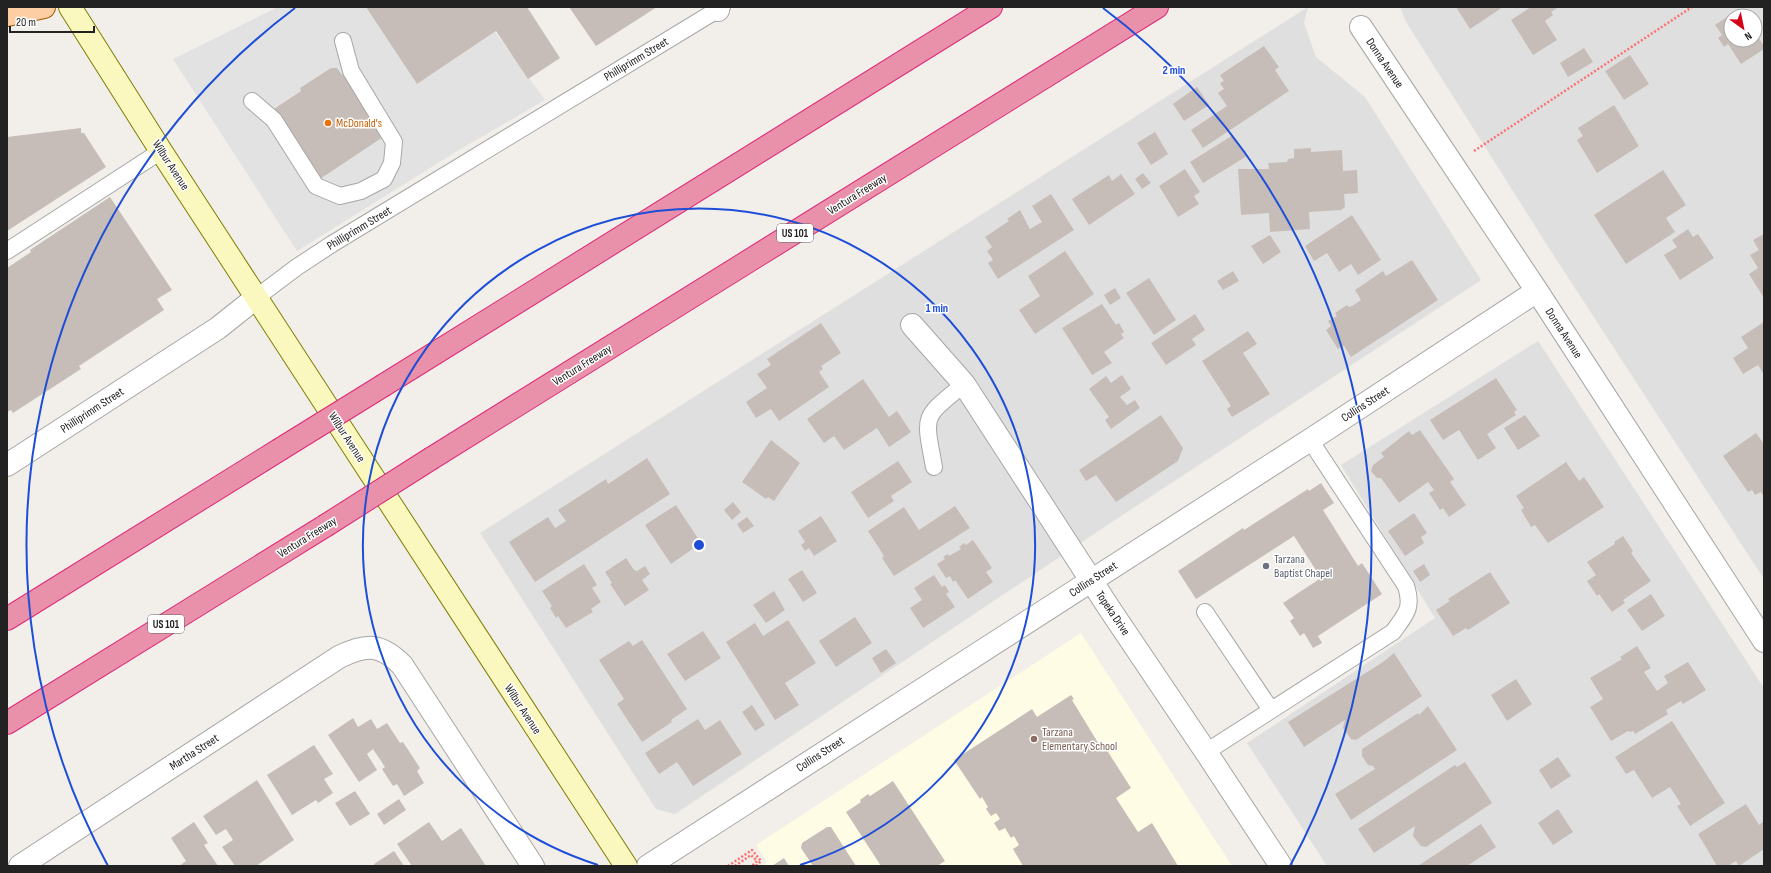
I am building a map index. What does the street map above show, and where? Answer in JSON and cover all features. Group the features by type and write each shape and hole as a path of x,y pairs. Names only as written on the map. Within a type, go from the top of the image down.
{"highway":[{"path":"7,619 991,7"},
{"name":"Ventura Freeway","path":"7,723 1157,7"}],"main road":[{"path":"7,15 44,7"},
{"name":"Wilbur Avenue","path":"70,7 161,151 626,866"}],"street":[{"name":"Donna Avenue","path":"1361,27 1537,291 1764,641"},
{"name":"Collins Street","path":"648,866 1310,440 1537,291"},
{"name":"Philliprimm Street","path":"7,465 218,328 257,298"},
{"name":"Topeka Drive","path":"912,324 964,384 1091,580 1281,866"},
{"name":"Martha Street","path":"20,866 339,657 356,649 372,647 384,650 402,665 533,866"}],"lane":[{"name":"Philliprimm Street","path":"257,298 297,267 332,244 719,8"},
{"path":"252,101 274,120 316,186 340,196 361,191 384,179 392,163 394,142 351,71 343,41"},
{"path":"7,251 161,151"},
{"path":"934,467 927,427 928,417 935,408 964,384"},
{"path":"1206,752 1392,632 1405,615 1410,599 1406,586 1310,440"},
{"path":"1205,612 1271,710"}],"path":[{"path":"1454,165 1692,7"},
{"path":"728,866 752,850 754,850 761,861 756,866"},
{"path":"735,866 751,855 757,861 752,866"}],"shaded area":[{"path":"278,7 368,7 417,84 495,32 545,100 459,150 297,251 173,59","holes":["331,68 337,68 342,75 320,179 274,109 301,91 300,88"]},
{"path":"1308,7 1304,23 1316,57 1365,97 1481,280 1112,522 675,814 656,809 480,533"},
{"path":"1400,7 1764,7 1764,579 1547,245 1406,22"},
{"path":"1538,341 1764,688 1764,866 1327,866 1247,743 1435,618 1341,465"},
{"name":"Tarzana Elementary School","path":"1081,633 1232,866 762,866 767,862 756,845"}],"building":[{"path":"366,7 527,7 560,58 528,79 496,31 417,84"},
{"path":"569,7 657,7 596,46"},
{"path":"1456,7 1503,7 1470,29"},
{"path":"1531,7 1559,7 1551,12 1553,15 1545,21 1557,40 1533,55 1511,20"},
{"path":"1723,20 1723,46 1718,38 1722,35 1715,25"},
{"path":"1763,44 1764,49 1741,64 1731,48 1763,48"},
{"path":"1264,46 1279,67 1275,70 1289,91 1203,148 1191,130 1227,106 1218,93 1224,89 1220,83 1224,81 1220,75"},
{"path":"1584,48 1593,62 1568,77 1560,63"},
{"path":"1630,55 1649,84 1624,100 1605,71"},
{"name":"McDonald's","path":"331,68 337,68 342,75 346,73 363,98 359,101 383,137 320,179 274,109 301,91 300,88"},
{"path":"1197,87 1209,105 1184,121 1173,104"},
{"path":"1614,105 1639,146 1597,173 1577,140 1583,136 1578,128"},
{"path":"81,128 81,133 84,133 106,167 7,231 7,137"},
{"path":"1155,132 1168,154 1151,165 1137,143"},
{"path":"1233,135 1247,156 1203,183 1190,162"},
{"path":"1311,148 1311,152 1342,150 1343,171 1357,170 1358,193 1344,194 1345,207 1341,210 1309,212 1310,229 1270,232 1269,213 1241,215 1238,169 1269,169 1268,163 1287,162 1288,159 1294,158 1294,149"},
{"path":"1185,169 1200,192 1194,196 1199,204 1178,217 1159,186"},
{"path":"1663,170 1686,205 1666,218 1675,232 1626,264 1594,215"},
{"path":"1143,173 1151,183 1142,189 1135,179"},
{"path":"1121,174 1135,194 1089,225 1072,199 1109,175 1112,181"},
{"path":"1051,194 1074,230 998,279 988,263 993,260 987,251 992,247 985,237 1009,221 1007,219 1020,210 1030,229 1042,222 1032,206"},
{"path":"110,197 172,290 157,299 164,310 79,366 81,369 13,413 11,410 7,412 7,268 31,252 30,250"},
{"path":"1352,215 1381,260 1358,275 1351,264 1339,272 1327,253 1314,261 1305,246"},
{"path":"1688,229 1693,237 1698,234 1714,258 1680,280 1664,255 1677,247 1672,240"},
{"path":"1764,234 1764,298 1749,274 1758,268 1750,255 1759,250 1753,240"},
{"path":"1270,235 1281,252 1263,264 1251,246"},
{"path":"1065,251 1094,294 1035,334 1019,310 1040,296 1028,276"},
{"path":"1412,260 1438,300 1351,357 1344,346 1338,349 1326,330 1331,326 1328,321 1337,316 1335,313 1347,305 1349,307 1352,306 1361,300 1355,290 1383,271 1386,276"},
{"path":"1233,271 1239,281 1223,290 1217,281"},
{"path":"1149,278 1176,320 1154,335 1126,293"},
{"path":"1115,288 1121,298 1110,305 1104,295"},
{"path":"1102,304 1116,325 1119,323 1124,332 1121,334 1124,338 1104,352 1112,363 1092,375 1062,328"},
{"path":"1195,314 1205,330 1192,339 1196,345 1166,365 1151,343"},
{"path":"1764,322 1764,375 1758,365 1743,374 1733,358 1748,348 1741,337"},
{"path":"821,323 841,353 821,366 823,369 819,372 829,387 779,421 771,409 756,418 746,402 767,388 757,374 771,365 767,359"},
{"path":"1248,331 1257,344 1243,353 1270,394 1232,417 1227,409 1231,406 1202,361"},
{"path":"1122,375 1131,389 1120,397 1127,405 1135,400 1140,408 1111,429 1105,420 1109,417 1089,389 1106,376 1111,383"},
{"path":"1496,378 1517,410 1514,412 1516,415 1487,434 1496,448 1478,460 1459,430 1443,440 1430,420"},
{"path":"863,379 889,417 897,411 911,432 889,447 877,428 844,450 834,436 824,443 807,419"},
{"path":"1161,415 1183,448 1178,461 1116,502 1096,475 1086,481 1079,470"},
{"path":"1525,415 1540,436 1518,450 1504,428"},
{"path":"1420,430 1454,479 1450,482 1466,505 1449,517 1443,508 1440,510 1429,493 1434,490 1428,482 1399,503 1381,478 1377,478 1371,471 1373,465 1384,457 1381,453 1409,431 1412,435"},
{"path":"1756,433 1764,444 1764,497 1761,492 1755,495 1752,490 1748,492 1723,456"},
{"path":"771,440 800,463 774,501 768,497 766,499 742,482"},
{"path":"647,458 670,494 535,582 509,542 548,517 555,528 566,521 558,510 606,479 608,484"},
{"path":"898,461 912,482 891,496 894,501 868,518 851,492"},
{"path":"1566,462 1579,481 1584,477 1604,507 1548,543 1535,525 1531,527 1521,510 1524,508 1516,496"},
{"path":"1321,483 1334,503 1323,510 1358,566 1362,563 1382,594 1318,636 1322,643 1313,648 1304,633 1300,636 1290,621 1294,618 1283,603 1321,578 1294,536 1196,599 1178,571 1243,528 1244,530 1308,489 1309,491"},
{"path":"733,502 741,512 732,520 724,510"},
{"path":"676,505 701,543 671,564 645,525"},
{"path":"955,506 970,528 894,576 882,558 884,556 868,531 904,507 919,530"},
{"path":"1414,513 1427,533 1421,537 1424,543 1405,556 1388,531"},
{"path":"821,516 837,541 814,556 809,548 805,551 801,545 805,542 798,531"},
{"path":"747,517 754,526 743,533 737,524"},
{"path":"1623,536 1633,551 1631,553 1651,581 1623,600 1625,603 1612,612 1599,594 1597,596 1587,581 1596,575 1587,562 1615,544 1614,542"},
{"path":"973,540 992,568 986,572 993,582 968,599 955,580 953,582 950,576 946,578 937,564 945,559 943,557 948,554 949,556 961,549 959,547 964,543 966,545"},
{"path":"626,558 634,570 637,571 645,566 650,574 642,580 649,590 625,606 610,584 612,583 605,572"},
{"path":"584,564 597,585 592,588 601,602 591,609 593,612 566,628 558,616 556,618 550,608 552,606 542,591"},
{"path":"1424,564 1430,575 1420,582 1413,571"},
{"path":"802,570 817,593 803,602 788,579"},
{"path":"1490,572 1510,603 1468,630 1466,628 1453,636 1436,610 1450,601 1448,599"},
{"path":"934,575 942,587 945,585 949,592 946,594 955,607 923,628 910,608 922,600 914,588"},
{"path":"774,591 785,610 766,623 753,605"},
{"path":"1651,594 1665,616 1642,631 1627,610"},
{"path":"855,617 872,643 836,667 819,641"},
{"path":"788,620 816,663 785,683 799,705 775,720 726,642 755,623 763,636"},
{"path":"703,631 721,658 685,681 667,654"},
{"path":"642,640 687,709 671,720 672,722 642,742 617,704 624,699 599,660 629,641 633,646"},
{"path":"1637,646 1651,668 1644,672 1657,691 1668,683 1664,676 1688,662 1706,690 1683,704 1681,701 1666,710 1668,714 1635,734 1633,731 1628,731 1611,741 1590,707 1603,699 1590,678 1622,659 1620,657"},
{"path":"886,649 896,663 881,673 872,658"},
{"path":"1394,653 1422,696 1356,740 1351,739 1343,728 1345,720 1304,747 1288,722 1383,662"},
{"path":"1516,679 1532,704 1507,721 1491,695"},
{"path":"1071,695 1074,699 1072,700 1100,746 1103,744 1131,788 1116,798 1138,832 1152,823 1178,866 1023,866 1013,849 1019,845 1014,836 1011,838 1005,828 999,831 994,823 1000,819 996,813 991,816 986,809 988,807 982,797 980,799 954,760 1032,709 1037,717"},
{"path":"752,705 765,725 755,731 742,712"},
{"path":"1428,706 1457,750 1351,820 1335,794 1375,769 1373,766 1368,765 1362,756 1362,749 1418,713 1419,715"},
{"path":"353,718 358,727 371,719 377,729 387,723 400,743 403,742 420,768 417,771 424,783 404,796 397,784 393,786 382,769 385,767 373,749 367,754 377,770 359,782 328,735"},
{"path":"698,719 705,730 720,720 742,754 693,786 677,762 659,774 645,753"},
{"path":"1672,721 1725,803 1690,826 1677,806 1681,804 1670,787 1652,798 1634,770 1626,774 1615,757"},
{"path":"314,745 333,774 324,779 333,793 318,803 316,800 292,815 267,775"},
{"path":"1558,757 1571,776 1551,789 1539,770"},
{"path":"1465,762 1492,803 1426,847 1421,846 1413,836 1415,826 1374,853 1358,829 1455,765 1457,767"},
{"path":"257,780 294,840 256,866 235,866 222,847 233,840 226,829 216,835 203,816"},
{"path":"893,781 945,861 937,866 881,866 846,812 861,802 860,800 868,794 870,796"},
{"path":"355,791 370,814 350,826 335,803"},
{"path":"399,799 406,810 384,825 377,814"},
{"path":"1746,804 1759,825 1764,821 1764,849 1739,866 1736,861 1728,866 1717,866 1698,834"},
{"path":"1558,809 1573,832 1553,845 1538,823"},
{"path":"194,822 208,843 204,845 218,866 179,866 186,861 171,838"},
{"path":"429,822 442,841 461,828 486,866 412,866 397,844"},
{"path":"1481,824 1496,847 1467,866 1418,866"},
{"path":"827,827 831,827 856,866 813,866 801,848 802,843"},
{"path":"394,851 404,866 375,866 374,864"},
{"path":"784,858 789,866 772,866"}],"place":[{"name":"McDonald's","path":"328,123"},
{"name":"Tarzana Baptist Chapel","path":"1266,566"},
{"name":"Tarzana Elementary School","path":"1034,739"}]}
